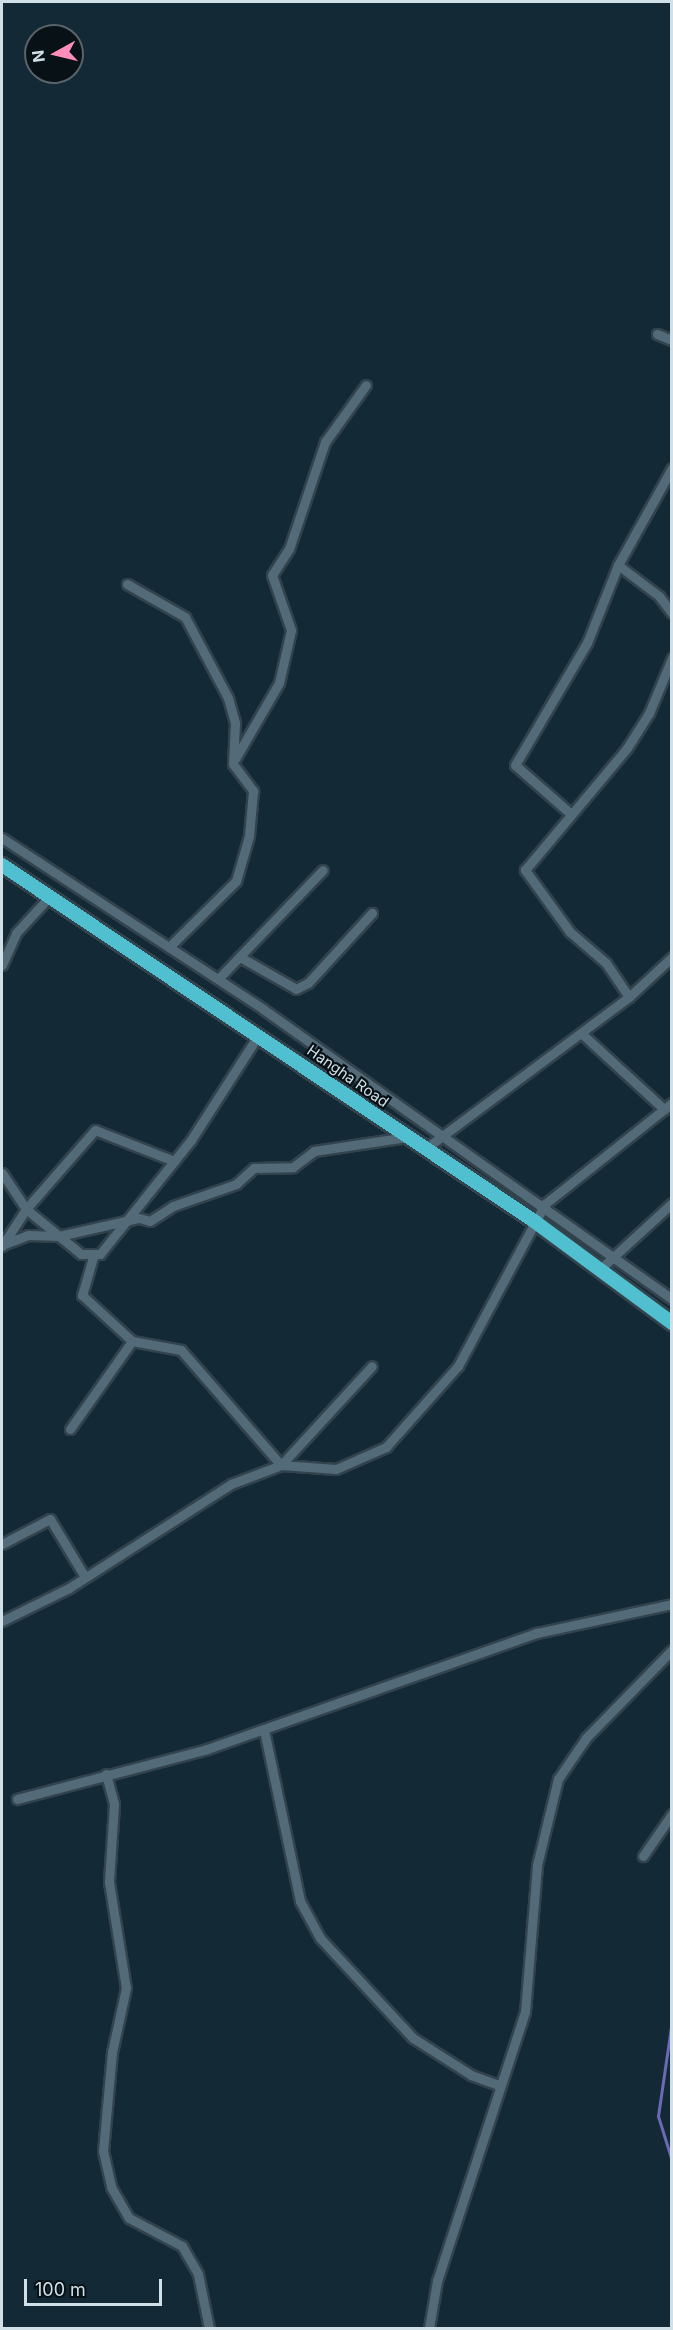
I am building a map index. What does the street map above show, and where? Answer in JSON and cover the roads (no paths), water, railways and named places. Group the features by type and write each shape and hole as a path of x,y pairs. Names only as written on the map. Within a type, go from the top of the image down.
{"highway":[{"name":"Hangha Road","path":"2,864 259,1034 407,1137 534,1221 672,1323"}],"street":[{"path":"657,334 672,340"},
{"path":"234,761 279,683 291,630 272,575 289,549 325,442 366,385"},
{"path":"571,814 514,765 587,643 618,565 672,468"},
{"path":"618,565 659,596 672,614"},
{"path":"127,584 184,617 228,698 235,723 234,761 253,791 243,866 236,881 169,947"},
{"path":"629,997 618,977 570,932 526,877 525,870 627,748 649,713 672,658"},
{"path":"2,838 218,979 442,1136 545,1204 672,1299"},
{"path":"218,979 322,870"},
{"path":"2,965 16,933 50,896"},
{"path":"240,957 296,988 308,982 372,913"},
{"path":"425,1149 629,997 672,957"},
{"path":"2,1621 85,1577 231,1484 281,1465 336,1469 386,1447 458,1366 545,1204 668,1106 581,1033"},
{"path":"259,1034 174,1161 93,1257 82,1295 132,1341 181,1350 281,1465"},
{"path":"2,1246 26,1209 95,1130 174,1161"},
{"path":"2,1246 28,1235 59,1236 161,1216 173,1206 236,1184 254,1168 293,1167 314,1151 407,1137"},
{"path":"2,1173 26,1209 59,1236 93,1257"},
{"path":"599,1270 672,1203"},
{"path":"70,1429 132,1341"},
{"path":"281,1465 372,1366"},
{"path":"2,1544 50,1519 85,1577"},
{"path":"17,1798 264,1730 537,1633 672,1604"},
{"path":"429,2328 437,2281 529,1994 537,1865 558,1779 586,1738 672,1650"},
{"path":"264,1730 298,1893 320,1938 413,2038 471,2075 499,2085"},
{"path":"106,1774 114,1804 109,1882 126,1988 112,2052 103,2151 111,2187 129,2217 182,2246 188,2256 198,2274 209,2328"},
{"path":"643,1856 672,1814"}],"waterway":[{"path":"672,2020 658,2116 672,2161"}]}
